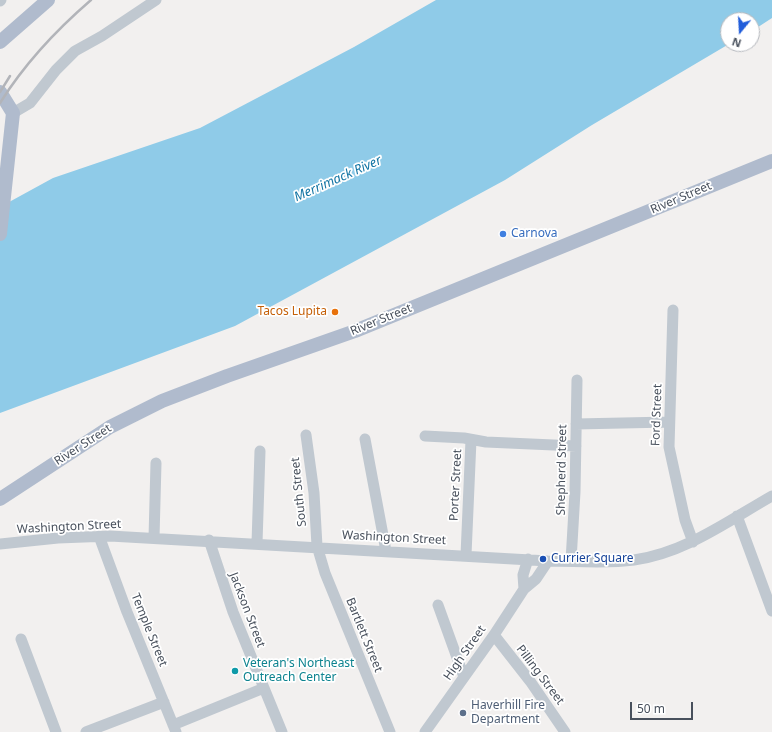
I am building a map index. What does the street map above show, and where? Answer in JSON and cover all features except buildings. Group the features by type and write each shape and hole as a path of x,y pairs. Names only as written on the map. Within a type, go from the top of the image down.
{"main road":[{"path":"0,42 48,0"},
{"path":"0,92 13,118 0,234"},
{"name":"River Street","path":"2,497 110,427 162,401 227,376 355,331 772,161"}],"street":[{"path":"13,118 30,103 56,70 75,51 102,36 156,0"},
{"name":"Ford Street","path":"672,310 668,447 685,520 693,542"},
{"name":"Shepherd Street","path":"571,561 576,446 576,380"},
{"path":"576,424 669,422"},
{"name":"South Street","path":"306,435 314,493 317,546"},
{"path":"425,436 576,446"},
{"path":"364,440 386,551"},
{"name":"Porter Street","path":"466,556 471,440"},
{"path":"257,543 260,451"},
{"path":"154,538 156,463"},
{"name":"Washington Street","path":"0,544 99,536 317,546 548,561 634,560 654,556 693,542 772,496"},
{"path":"737,516 772,611"},
{"name":"Temple Street","path":"99,536 121,597 174,728"},
{"name":"Jackson Street","path":"208,540 233,612 282,732"},
{"name":"Bartlett Street","path":"317,546 325,573 390,732"},
{"path":"524,589 523,575 528,559"},
{"name":"High Street","path":"428,730 524,589 536,579 548,561"},
{"path":"438,605 464,677"},
{"name":"Pilling Street","path":"494,635 530,681 565,732"},
{"path":"21,639 56,732"},
{"path":"174,728 264,688"},
{"path":"86,732 164,702"}],"water":[{"name":"Merrimack River","path":"436,0 772,0 772,18 760,26 760,12 720,12 720,49 592,125 505,180 235,326 0,413 0,207 53,178 200,128 354,47"}],"railway":[{"path":"0,103 20,74 41,48 91,0"},
{"path":"0,92 10,76"}],"place":[{"name":"Carnova","path":"503,234"},
{"name":"Tacos Lupita","path":"335,312"},
{"name":"Currier Square","path":"543,559"},
{"name":"Veteran's Northeast Outreach Center","path":"235,671"},
{"name":"Haverhill Fire Department","path":"463,713"}]}
